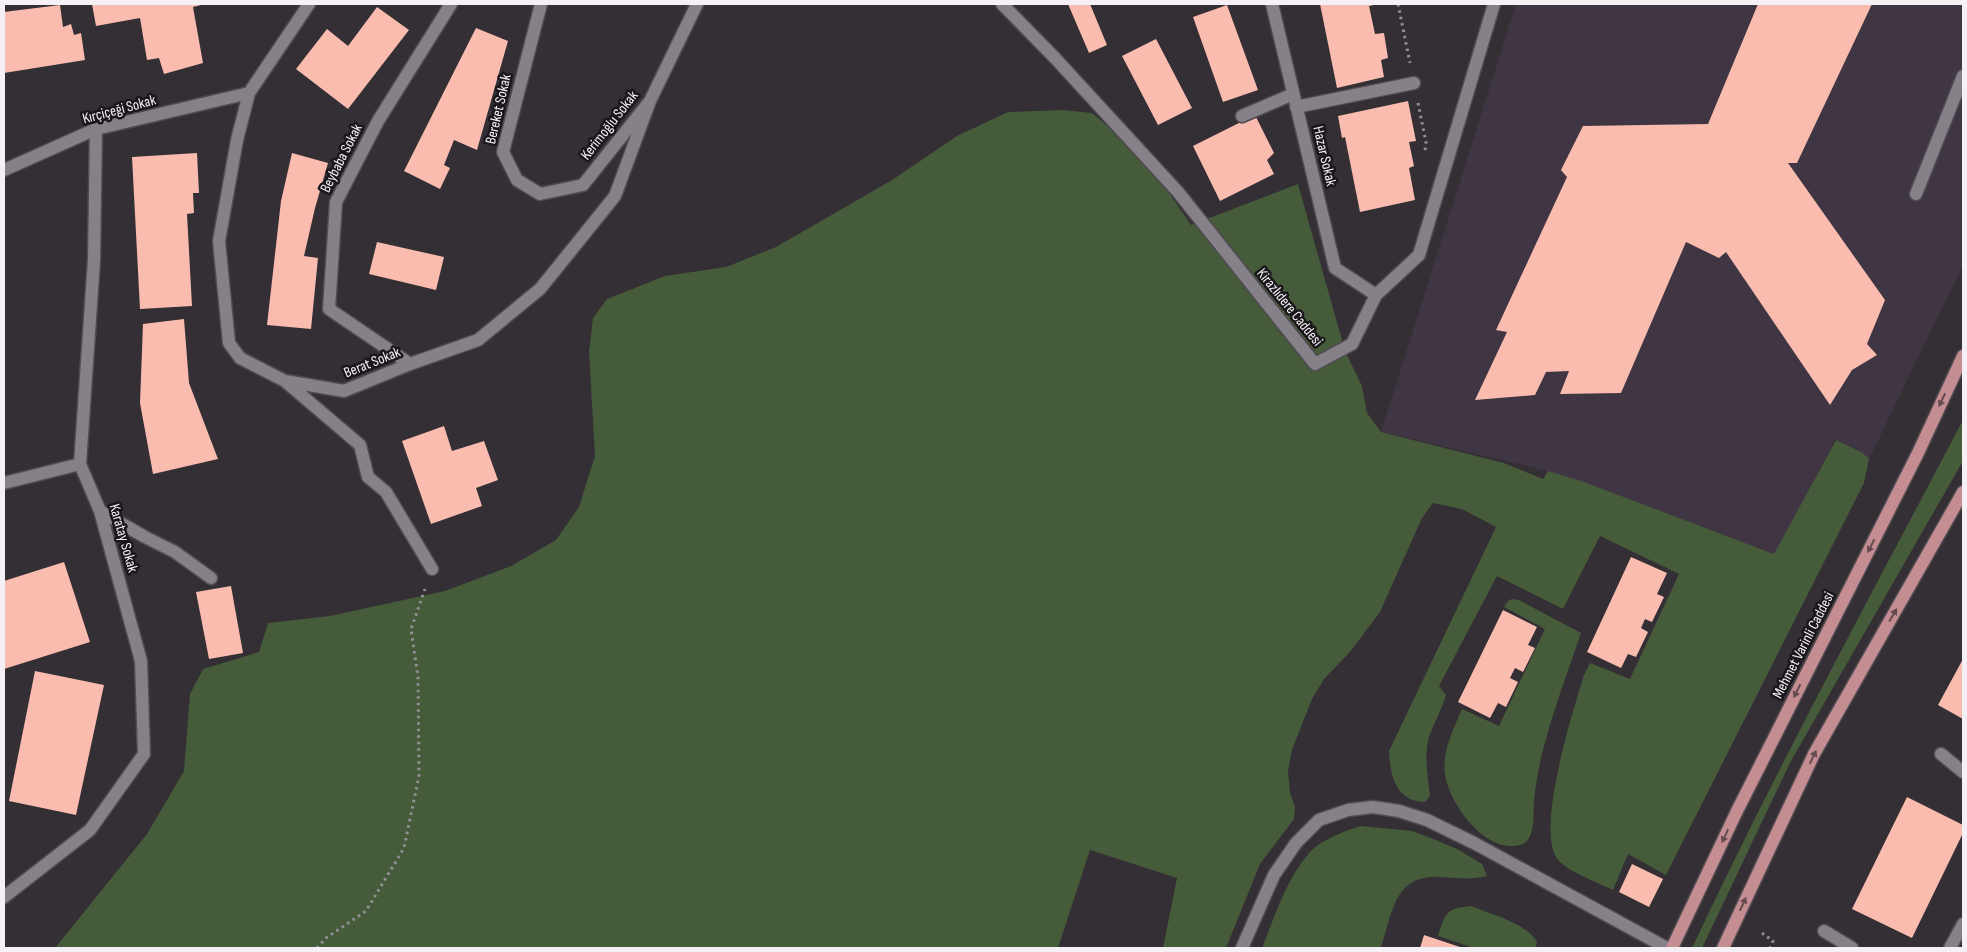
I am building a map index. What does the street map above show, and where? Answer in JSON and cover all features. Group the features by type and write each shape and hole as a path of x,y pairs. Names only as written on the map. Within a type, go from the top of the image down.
{"main road":[{"name":"Mehmet Varinli Caddesi","path":"1672,948 1736,812 1918,453 1963,356"},
{"path":"1723,948 1814,754 1963,492"}],"street":[{"name":"Berat Sokak","path":"309,4 248,93 237,140 219,241 229,344 240,358 284,381 344,391 410,364 478,340 540,289 615,196 650,101"},
{"name":"Beybaba Sokak","path":"410,364 328,309 336,202 378,122 451,4"},
{"name":"Bereket Sokak","path":"541,4 503,152 517,180 540,194 583,184"},
{"name":"Kerimoğlu Sokak","path":"583,184 650,101 697,4"},
{"name":"Kirazlıdere Caddesi","path":"1002,4 1055,58 1178,192 1315,364 1352,344 1376,295 1419,255 1494,4"},
{"name":"Hazar Sokak","path":"1272,4 1335,268 1376,295"},
{"path":"1916,194 1963,76"},
{"path":"1242,116 1295,101 1414,83"},
{"name":"Kırçiçeği Sokak","path":"4,170 96,130 248,93"},
{"name":"Karatay Sokak","path":"4,897 90,830 144,754 142,661 100,511 80,464 94,260 96,130"},
{"path":"284,381 360,445 368,477 386,492 432,569"},
{"path":"4,483 80,464"},
{"path":"100,511 175,552 211,578"},
{"path":"1941,754 1963,772"},
{"path":"1242,948 1274,875 1296,842 1319,820 1348,810 1372,807 1399,811 1434,824 1483,848 1667,948"},
{"path":"1950,948 1963,924"},
{"path":"1824,930 1852,948"}],"path":[{"path":"317,948 326,938 366,911 404,848 419,776 418,677 411,629 432,569"},
{"path":"1762,933 1773,941 1770,948"}],"shaded area":[{"path":"1516,4 1963,4 1963,265 1869,459 1835,440 1775,554 1548,471 1381,432"}],"green space":[{"path":"1062,110 1092,113 1145,158 1191,225 1298,184 1345,351 1362,386 1367,413 1381,432 1504,463 1543,479 1548,471 1584,482 1774,554 1836,440 1863,453 1869,459 1864,483 1666,875 1628,854 1613,890 1564,865 1559,861 1552,847 1553,799 1558,771 1584,675 1590,663 1630,679 1679,574 1600,536 1563,609 1497,576 1439,686 1446,695 1428,742 1427,765 1430,796 1425,802 1415,801 1407,797 1396,786 1391,769 1389,751 1496,527 1462,509 1433,503 1422,518 1380,612 1350,652 1324,679 1312,699 1292,750 1288,771 1290,793 1295,807 1294,819 1260,864 1226,948 1163,948 1177,878 1090,850 1058,948 55,948 147,834 184,771 190,694 203,669 259,652 268,623 330,616 445,591 511,566 556,540 579,507 595,456 589,352 593,318 607,299 665,276 726,267 776,247 892,180 957,136 1008,112"},
{"path":"1963,420 1963,461 1791,761 1702,948 1692,948 1790,748"},
{"path":"1512,599 1519,600 1581,633 1543,750 1535,788 1531,834 1524,843 1513,846 1501,845 1490,840 1469,822 1453,798 1448,786 1444,765 1449,741 1462,709 1499,726 1545,629 1504,607"},
{"path":"1361,826 1412,831 1436,840 1459,850 1482,864 1487,876 1425,878 1413,882 1398,898 1381,948 1262,948 1294,874 1310,852 1327,839"},
{"path":"1471,906 1524,929 1537,941 1536,948 1474,948 1438,936 1445,917 1451,910"}],"building":[{"path":"92,4 205,4 193,7 203,63 164,74 159,58 147,60 140,18 96,26"},
{"path":"1068,4 1090,4 1107,45 1089,53"},
{"path":"1320,4 1379,4 1369,6 1375,34 1384,33 1388,58 1381,60 1384,77 1337,88"},
{"path":"1758,4 1872,4 1797,163 1788,163 1885,300 1867,344 1877,355 1852,370 1830,405 1726,252 1719,258 1686,242 1621,393 1560,394 1569,371 1546,372 1535,395 1475,400 1507,332 1496,330 1567,177 1561,170 1583,126 1708,124"},
{"path":"60,5 63,27 71,24 74,35 81,33 85,60 4,73 4,12"},
{"path":"1227,5 1258,90 1223,102 1193,17"},
{"path":"377,7 409,30 348,109 296,69 327,29 348,46"},
{"path":"476,28 508,41 477,150 454,140 444,165 450,168 440,189 404,171"},
{"path":"1156,39 1192,108 1158,125 1122,56"},
{"path":"1408,101 1416,141 1409,142 1414,166 1409,168 1415,200 1360,212 1345,137 1342,138 1338,116"},
{"path":"1255,115 1274,153 1267,160 1274,174 1220,201 1193,146"},
{"path":"197,153 199,193 193,193 194,213 187,214 192,306 140,309 132,157"},
{"path":"292,153 328,163 304,256 318,258 311,329 267,325 281,201"},
{"path":"377,242 444,257 436,290 369,274"},
{"path":"184,319 189,383 218,459 153,474 140,403 143,324"},
{"path":"444,426 452,451 484,441 498,480 476,488 482,506 431,524 402,441"},
{"path":"1631,557 1667,573 1657,594 1664,597 1652,622 1645,619 1641,628 1648,632 1636,657 1628,654 1621,668 1587,652"},
{"path":"64,562 90,642 4,669 4,581"},
{"path":"231,586 243,653 209,659 196,592"},
{"path":"1503,610 1537,627 1528,645 1535,648 1523,672 1515,668 1510,678 1518,682 1506,707 1498,703 1490,718 1458,702"},
{"path":"1963,659 1963,719 1938,705"},
{"path":"35,671 104,685 76,815 9,801"},
{"path":"1907,797 1963,825 1963,833 1912,938 1852,909"},
{"path":"1632,864 1663,879 1649,907 1619,892"},
{"path":"1424,935 1463,948 1420,948"}]}
